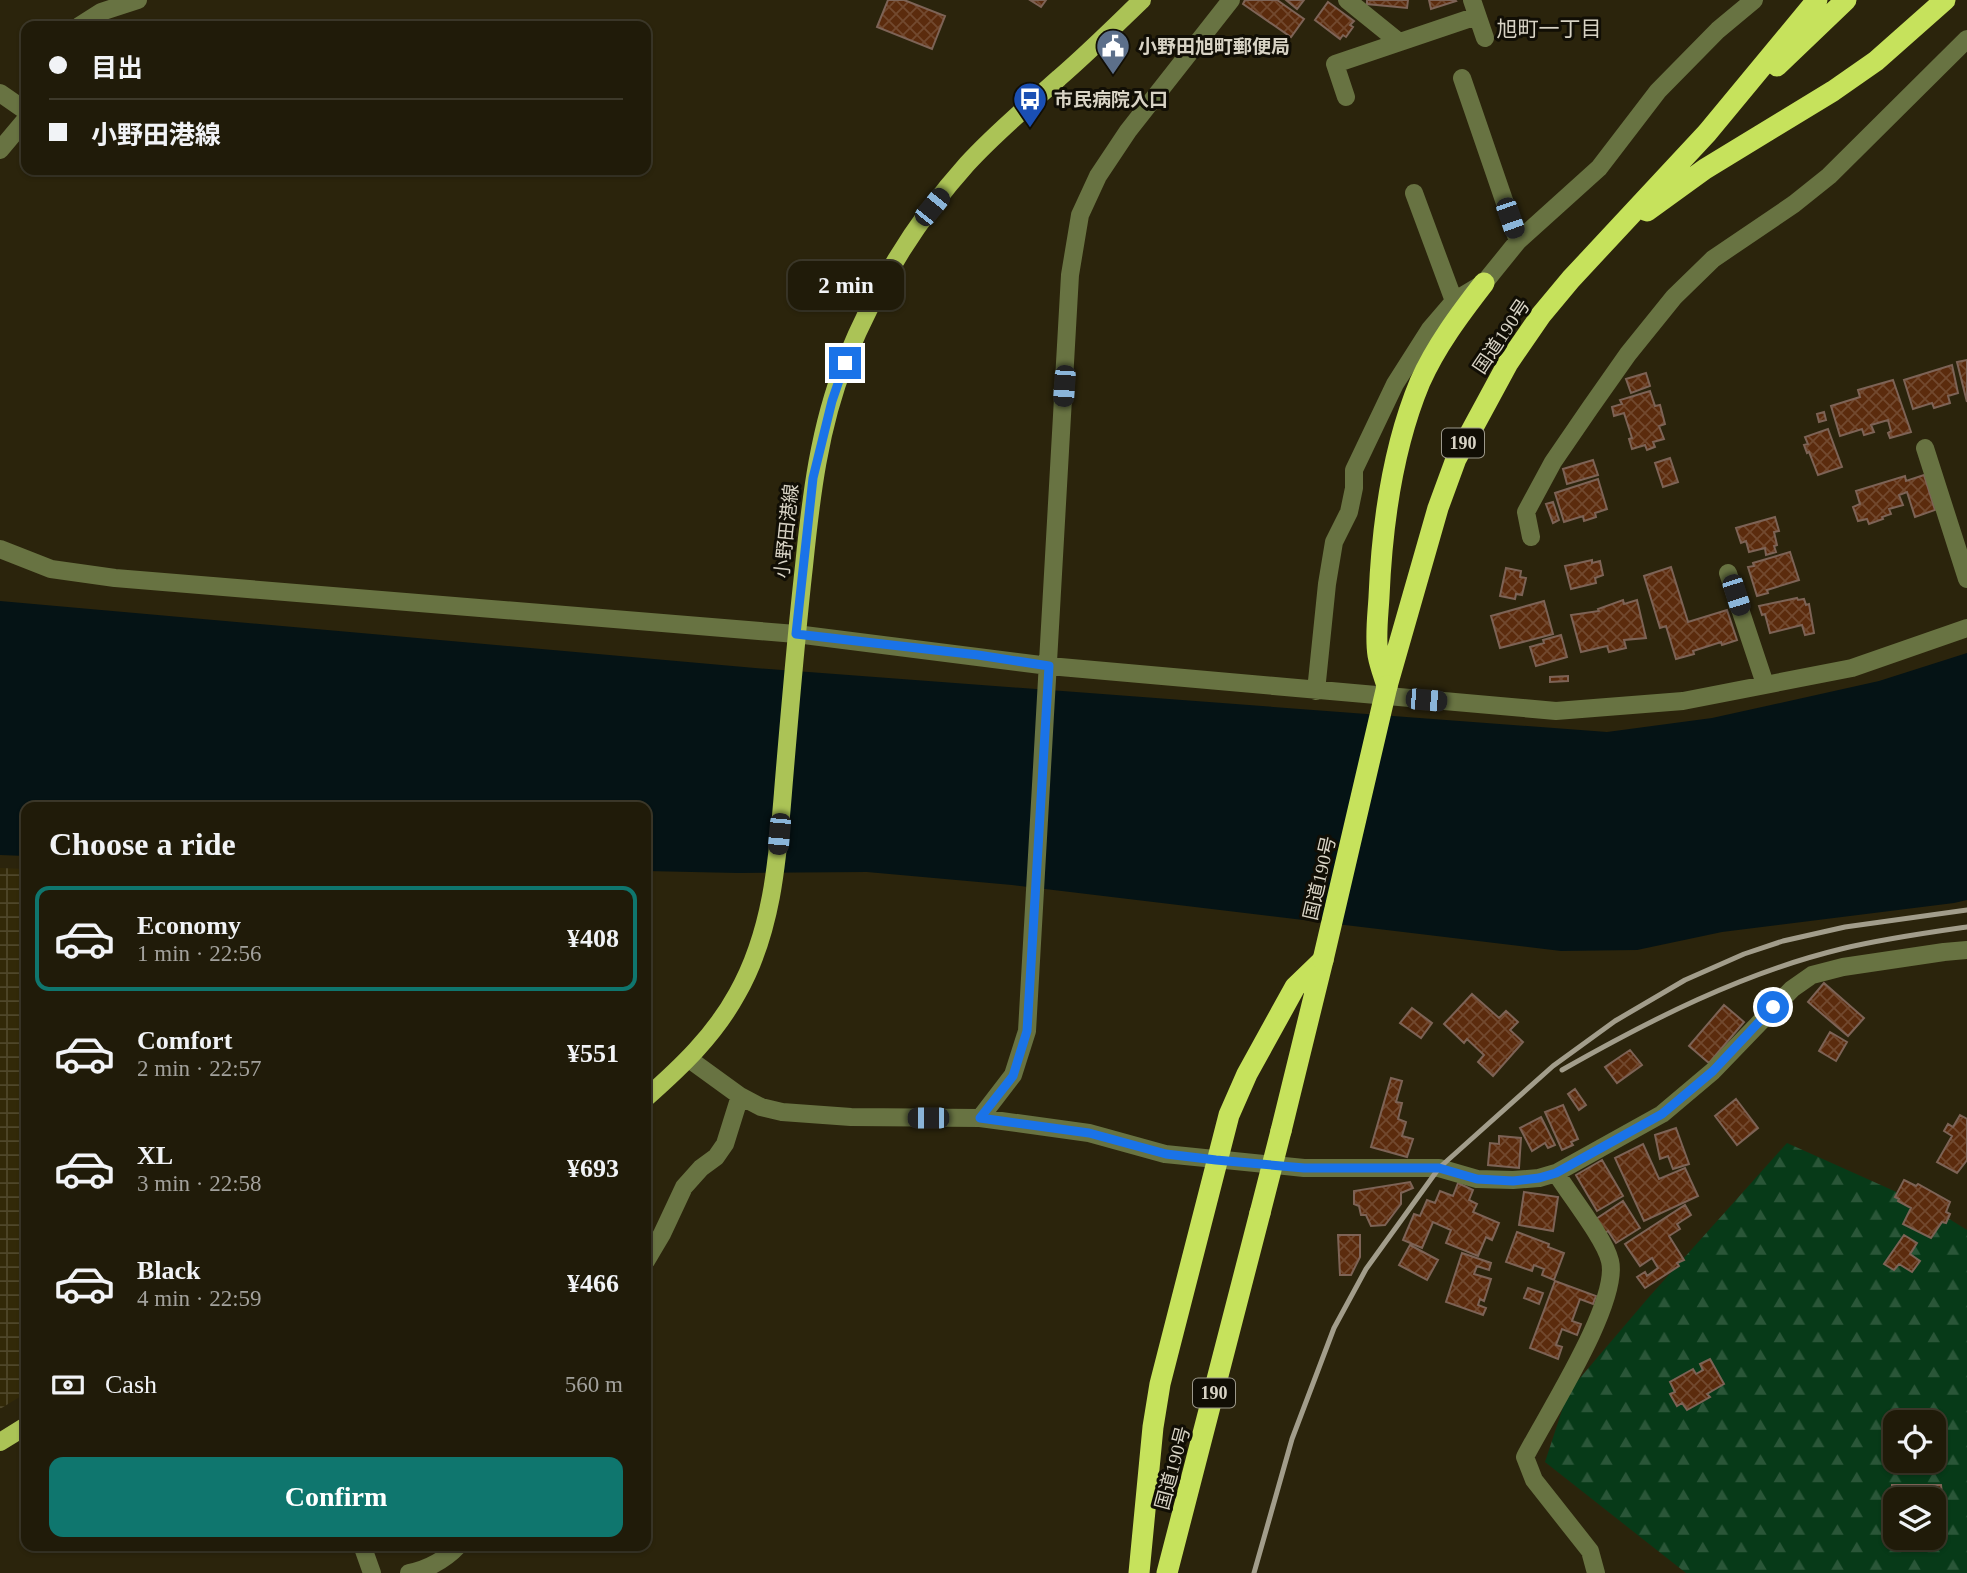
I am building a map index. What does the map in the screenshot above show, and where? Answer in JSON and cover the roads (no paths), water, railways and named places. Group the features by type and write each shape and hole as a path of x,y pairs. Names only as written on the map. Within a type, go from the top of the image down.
{"highway":[{"name":"国道190号","path":"1167,1573 1281,1131 1387,686 1438,508 1455,459 1508,363 1541,315 1707,133 1817,0"},
{"path":"1707,133 1846,0"},
{"name":"国道190号","path":"1611,237 1704,169 1833,91 1876,61 1945,0"},
{"path":"1387,686 1378,655 1378,614 1380,564 1396,458 1421,380 1461,313 1484,283"},
{"path":"1139,1573 1160,1384 1228,1115 1247,1074 1295,987 1323,960"}],"main road":[{"name":"小野田港線","path":"651,1094 690,1059 722,1020 738,993 750,968 775,884 796,634 813,478 845,363 898,257 932,207 967,164 1007,123 1142,0"},
{"path":"0,1442 21,1429"}],"street":[{"path":"87,21 101,12 138,0"},
{"path":"980,1118 1013,1076 1027,1031 1070,275 1080,215 1098,176 1128,131 1231,0"},
{"path":"1347,0 1399,42"},
{"path":"1316,691 1326,584 1334,542 1349,512 1354,488 1354,470 1395,384 1430,329 1454,301 1484,283 1518,241 1599,168 1658,92 1718,30 1754,0"},
{"path":"1346,97 1335,64 1399,42 1475,8 1485,38"},
{"path":"1531,537 1526,512 1553,463 1628,354 1674,297 1713,259 1794,204 1829,176 1967,39"},
{"path":"1462,78 1518,241"},
{"path":"0,93 21,108"},
{"path":"0,150 21,125"},
{"path":"1414,193 1454,301"},
{"path":"1925,448 1967,579"},
{"path":"0,549 51,569 115,578 796,634 1049,666 1556,711 1684,701 1852,667 1967,628"},
{"path":"1728,573 1765,684"},
{"path":"690,1059 740,1096 761,1107 782,1112 851,1117 980,1118 1089,1133 1166,1154 1216,1160 1304,1168 1439,1168 1477,1179 1513,1181 1556,1173 1662,1114 1713,1071 1792,989 1812,975 1843,967 1944,951 1967,950"},
{"path":"651,1253 684,1187 701,1168 716,1157 725,1144 740,1096"},
{"path":"1556,1173 1610,1260 1611,1282 1601,1312 1570,1376 1525,1457 1534,1480 1590,1551 1595,1573"},
{"path":"364,1551 372,1573"},
{"path":"409,1573 432,1565 454,1551"}],"railway":[{"path":"1254,1573 1292,1439 1334,1328 1366,1269 1439,1168 1553,1066 1615,1021 1685,980 1744,954 1783,941 1845,927 1967,910"},
{"path":"1562,1070 1663,1016 1768,971 1856,945 1967,927"}],"place":[{"name":"小野田旭町郵便局","path":"1113,76"},
{"name":"市民病院入口","path":"1030,129"}],"district":[{"name":"旭町一丁目","path":"1549,29"}]}
